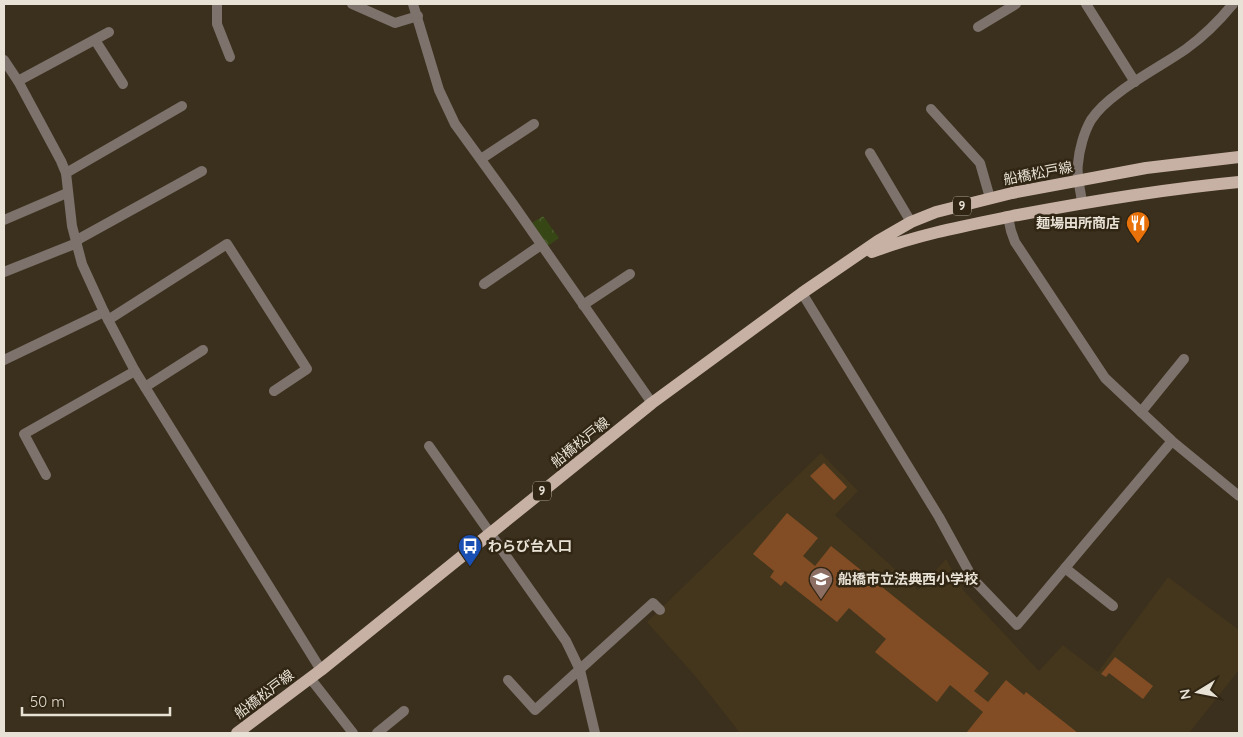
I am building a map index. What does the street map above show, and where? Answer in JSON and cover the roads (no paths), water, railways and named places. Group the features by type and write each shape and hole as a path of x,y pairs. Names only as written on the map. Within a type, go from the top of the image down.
{"main road":[{"name":"船橋松戸線","path":"240,732 316,674 652,402 878,241 911,222 936,212 990,198 1079,180 1146,168 1239,157"},
{"name":"船橋松戸線","path":"855,258 902,241 1008,217 1150,191 1239,182"}],"street":[{"path":"217,4 217,24 230,57"},
{"path":"352,4 395,23 418,16"},
{"path":"413,4 439,90 455,124 652,402"},
{"path":"978,27 1016,4"},
{"path":"1086,4 1135,82"},
{"path":"1082,203 1077,166 1085,134 1091,120 1105,104 1210,30 1233,4"},
{"path":"18,81 109,32"},
{"path":"95,40 123,84"},
{"path":"4,60 18,81 66,173 72,226 82,264 106,316 135,371 353,733"},
{"path":"66,173 182,106"},
{"path":"931,109 980,163 990,198"},
{"path":"481,159 534,124"},
{"path":"870,153 911,222"},
{"path":"4,272 77,241 202,171"},
{"path":"4,220 67,193"},
{"path":"1008,217 1015,242 1105,378 1172,441 1239,496"},
{"path":"4,360 106,316 227,244 307,369 274,391"},
{"path":"484,284 541,245"},
{"path":"583,305 630,274"},
{"path":"802,294 939,517 973,579 1017,625 1172,441"},
{"path":"145,387 203,350"},
{"path":"1141,412 1184,359"},
{"path":"46,475 24,434 135,371"},
{"path":"429,446 566,641 580,670 594,733"},
{"path":"1064,568 1113,606"},
{"path":"508,680 535,710 652,603 660,610"},
{"path":"377,733 404,711"}],"place":[{"name":"麺場田所商店","path":"1138,244"},
{"name":"わらび台入口","path":"470,567"},
{"name":"船橋市立法典西小学校","path":"821,600"}]}
